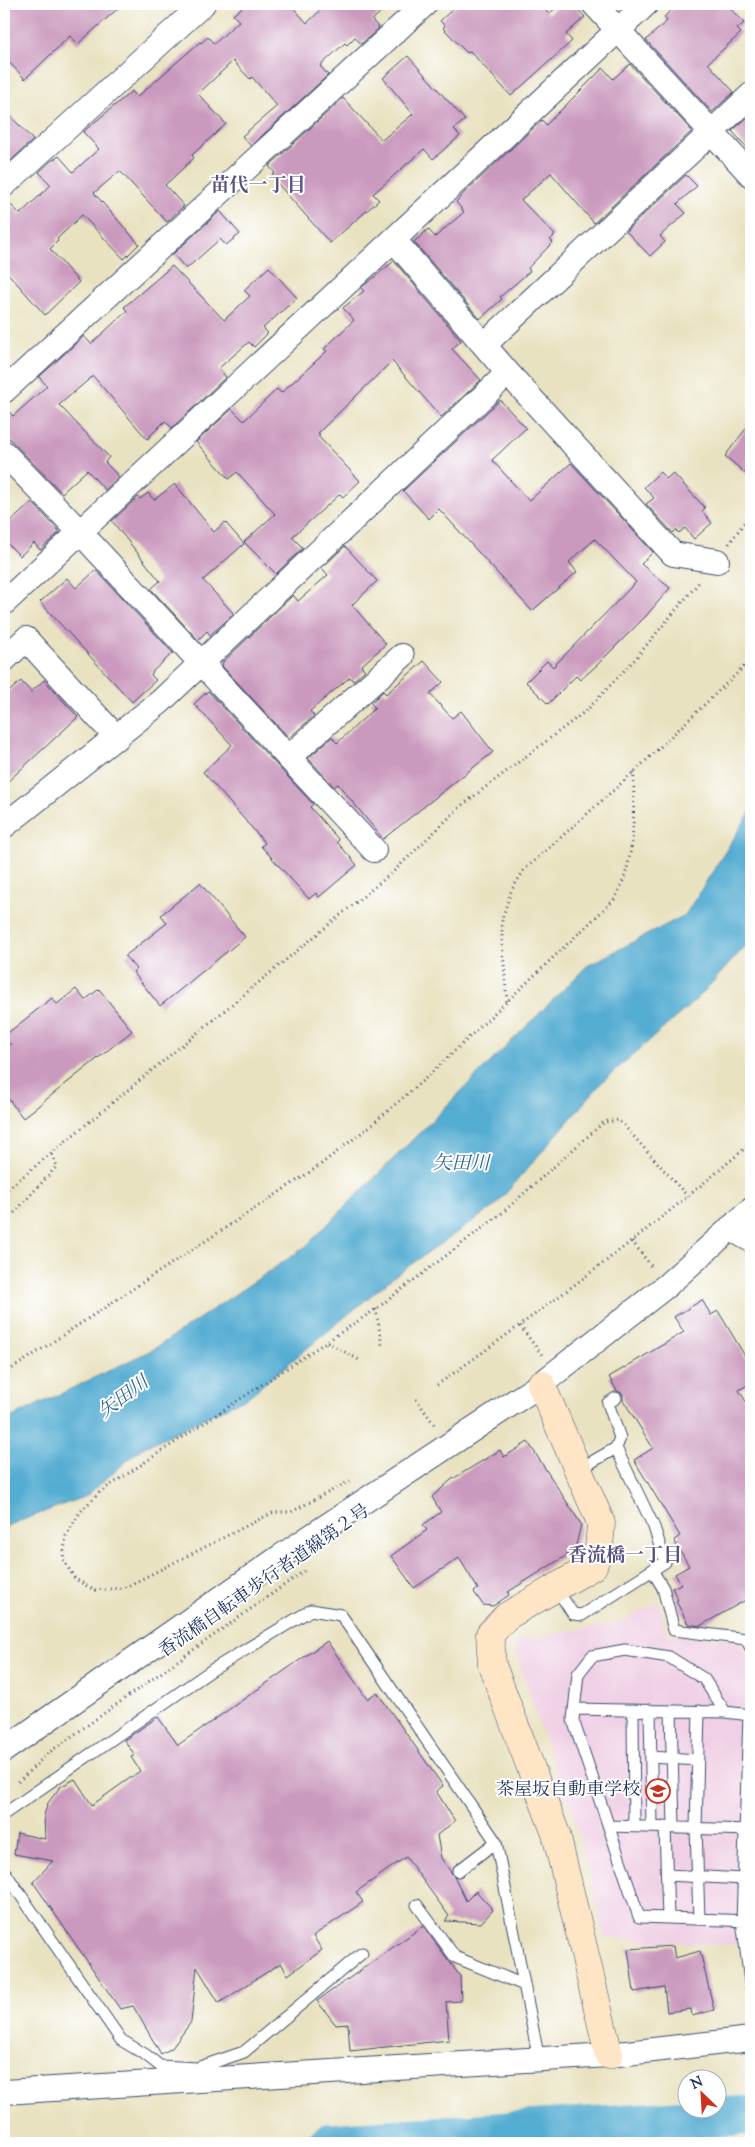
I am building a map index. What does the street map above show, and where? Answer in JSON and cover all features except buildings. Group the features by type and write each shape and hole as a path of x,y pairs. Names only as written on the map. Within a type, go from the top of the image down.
{"street":[{"path":"4,185 203,4"},
{"path":"4,391 425,4"},
{"path":"594,4 751,175"},
{"path":"4,603 646,4"},
{"path":"484,345 751,94"},
{"path":"394,240 508,373 673,554 717,561"},
{"path":"4,826 117,738 201,663 508,373"},
{"path":"4,453 80,532 374,850"},
{"path":"4,660 26,640 117,738"},
{"path":"288,758 402,656"},
{"path":"4,1750 280,1556 548,1378 666,1286 751,1210"},
{"path":"730,1228 751,1240"},
{"path":"548,1378 578,1470 601,1523 600,1548 593,1566 507,1616 490,1634 492,1665 556,1834 608,2056"},
{"path":"4,2092 249,2064 539,2060 608,2056 751,2039"}],"lane":[{"path":"578,1470 616,1448 620,1438 608,1403 616,1398"},
{"path":"556,1588 573,1614 582,1615 665,1562 654,1526 616,1448"},
{"path":"652,1570 663,1588 674,1630 746,1638 751,1648"},
{"path":"4,1814 212,1670 312,1610 341,1615 496,1842 539,2060"},
{"path":"725,1712 704,1679 669,1657 625,1650 592,1656 578,1674 573,1720 639,1917 747,1921"},
{"path":"574,1709 699,1711 750,1715 749,1830 744,1880 751,1989"},
{"path":"633,1710 634,1826"},
{"path":"650,1710 652,1827"},
{"path":"668,1918 667,1875 672,1758 671,1711"},
{"path":"699,1711 696,1828 700,1877 699,1919"},
{"path":"651,1757 698,1760"},
{"path":"609,1826 749,1830"},
{"path":"458,1871 496,1842"},
{"path":"4,1871 121,2040 160,2066 197,2068 249,2064 362,1953"},
{"path":"667,1875 744,1880"},
{"path":"417,1905 455,1957 524,1985"}],"path":[{"path":"4,1192 394,871 461,806 586,710 635,659 717,561 751,513"},
{"path":"507,1001 502,919 511,891 524,870 634,772 751,660"},
{"path":"4,1374 316,1168 369,1127 427,1077 614,900 624,882 632,849 634,772"},
{"path":"352,1480 291,1512 274,1512 124,1588 94,1590 75,1579 63,1559 66,1536 80,1512 100,1492 376,1309 502,1213 604,1122 619,1120 689,1198"},
{"path":"437,1385 520,1326 689,1198 751,1143"},
{"path":"4,1224 57,1166 52,1154"},
{"path":"632,1241 666,1286"},
{"path":"376,1309 382,1346"},
{"path":"520,1326 548,1378"},
{"path":"327,1342 361,1361"},
{"path":"416,1399 440,1431"},
{"name":"香流橋自転車歩行者道線第２号","path":"10,1788 46,1754 311,1566"}],"shaded area":[{"name":"茶屋坂自動車学校","path":"658,1602 668,1635 740,1640 751,1664 751,1944 725,1945 605,1938 573,1812 555,1770 515,1651 516,1641 621,1622"}],"water":[{"name":"矢田川","path":"751,811 751,940 698,998 602,1082 495,1206 397,1274 248,1397 142,1448 86,1496 4,1527 4,1421 154,1349 304,1248 587,966 685,915"}],"waterway":[{"path":"328,2143 751,2115"}],"place":[{"name":"茶屋坂自動車学校","path":"658,1791"}],"district":[{"name":"苗代一丁目","path":"258,186"},
{"name":"香流橋一丁目","path":"625,1556"}]}
